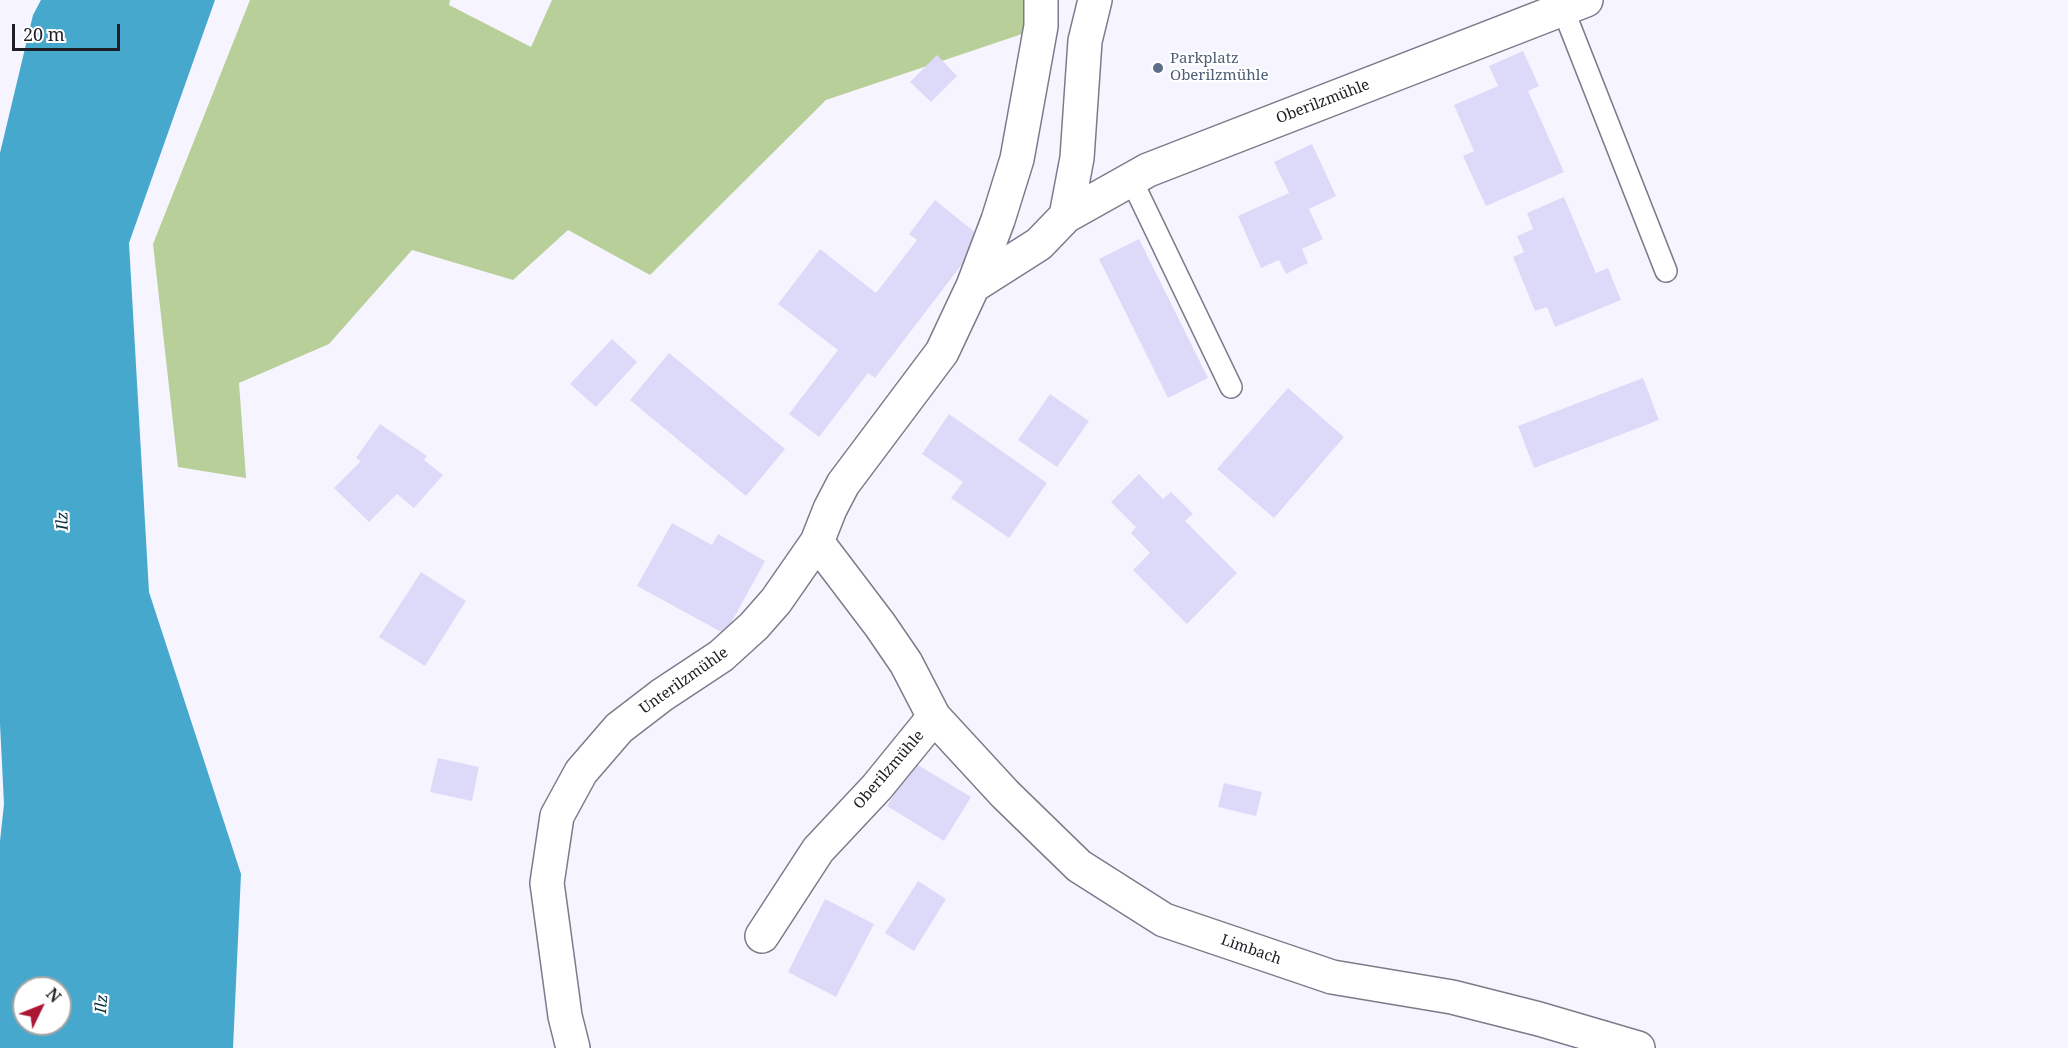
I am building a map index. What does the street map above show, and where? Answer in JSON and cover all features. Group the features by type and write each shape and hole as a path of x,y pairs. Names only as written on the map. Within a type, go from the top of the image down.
{"street":[{"path":"973,286 998,220 1017,159 1041,26 1041,0"},
{"path":"1066,216 1077,158 1085,41 1095,0"},
{"name":"Oberilzmühle","path":"973,286 1040,244 1066,216 1131,179 1159,166 1575,4"},
{"name":"Unterilzmühle","path":"573,1048 565,1016 547,883 557,816 581,772 619,728 662,695 721,656 754,626 798,573 818,542 830,509 843,484 942,352 973,286"},
{"name":"Oberilzmühle","path":"762,936 818,850 876,787 934,717 906,663 818,542"},
{"name":"Limbach","path":"934,717 1005,794 1079,866 1164,920 1332,977 1452,997 1638,1048"}],"lane":[{"path":"1575,4 1666,271"},
{"path":"1131,179 1231,387"}],"green space":[{"path":"250,0 450,0 449,5 531,47 552,0 1025,0 1025,33 826,100 650,275 568,230 513,280 412,250 329,344 239,383 246,478 178,467 153,244"}],"water":[{"name":"Ilz","path":"41,0 215,0 129,243 149,592 241,874 233,1048 0,1048 0,841 4,804 0,724 0,153 33,15"}],"building":[{"path":"1523,51 1539,86 1528,91 1564,172 1486,206 1463,156 1474,151 1454,105 1498,86 1489,66"},
{"path":"937,55 957,76 931,102 910,82"},
{"path":"1312,144 1336,196 1309,209 1323,239 1302,249 1308,263 1286,274 1279,260 1261,268 1238,216 1289,193 1274,162"},
{"path":"1564,197 1596,273 1608,268 1621,300 1555,327 1547,307 1535,311 1513,257 1524,252 1517,236 1533,229 1527,213"},
{"path":"935,200 982,238 875,378 868,373 819,437 789,414 838,350 778,304 820,249 876,293 917,240 909,234"},
{"path":"1139,239 1208,378 1168,398 1099,259"},
{"path":"612,339 637,362 596,407 570,384"},
{"path":"669,353 785,449 746,496 630,400"},
{"path":"1643,378 1659,420 1534,468 1518,426"},
{"path":"1288,388 1344,437 1274,518 1217,469"},
{"path":"1050,394 1089,421 1057,467 1018,440"},
{"path":"949,414 1047,483 1009,538 951,498 963,482 922,454"},
{"path":"380,424 427,456 424,460 443,475 414,508 397,494 369,522 334,488 361,461 356,458"},
{"path":"1139,474 1163,499 1171,492 1193,514 1185,521 1237,573 1187,624 1133,570 1150,553 1131,533 1136,527 1111,502"},
{"path":"672,523 712,545 718,534 765,561 725,634 637,586"},
{"path":"421,572 466,601 425,666 379,637"},
{"path":"438,758 479,767 472,801 430,792"},
{"path":"913,762 971,797 944,841 887,806"},
{"path":"1224,783 1262,792 1256,816 1218,807"},
{"path":"918,881 946,899 914,951 885,933"},
{"path":"825,899 874,924 836,997 788,972"}],"place":[{"name":"Parkplatz Oberilzmühle","path":"1158,68"}]}
